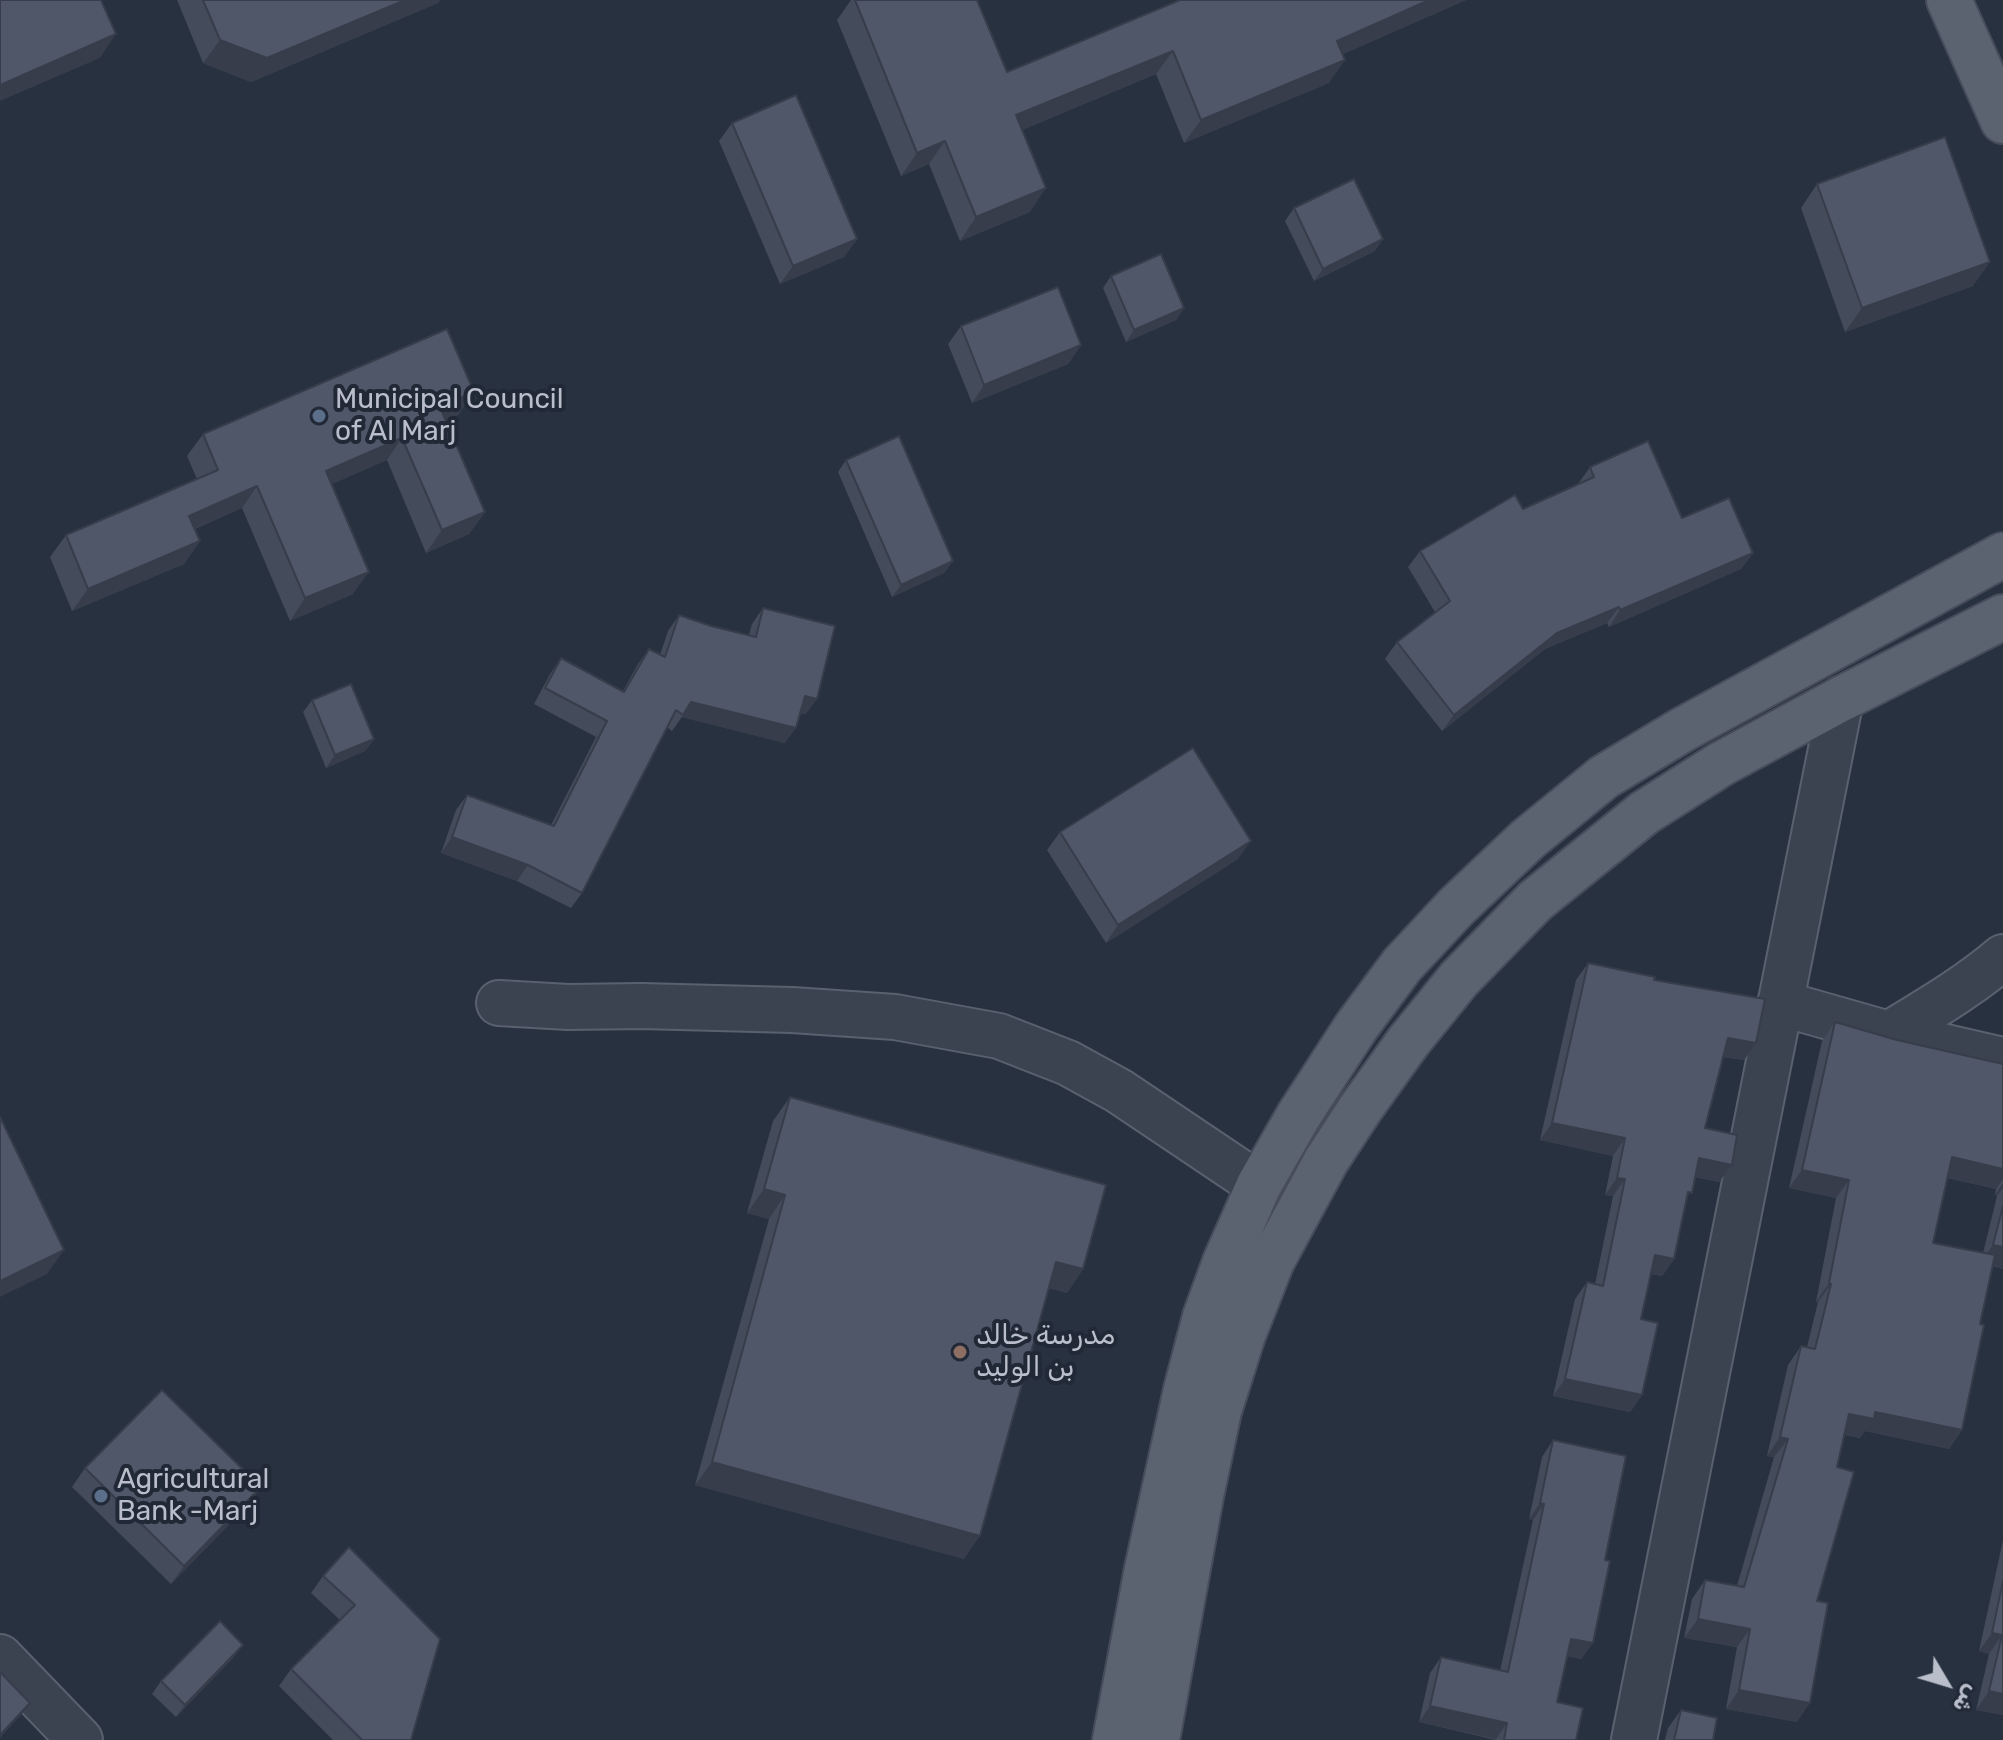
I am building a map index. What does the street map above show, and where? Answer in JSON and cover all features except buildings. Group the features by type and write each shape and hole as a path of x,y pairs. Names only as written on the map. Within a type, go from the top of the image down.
{"main road":[{"path":"1949,0 2003,121"},
{"path":"1941,649 1998,553"},
{"path":"1115,1740 1147,1569 1186,1390 1205,1317 1225,1262 1259,1185 1299,1115 1348,1039 1402,965 1456,907 1528,839 1604,777 1998,553"},
{"path":"1157,1740 1219,1411 1243,1335 1272,1261 1326,1161 1408,1042 1459,979 1535,901 1644,813 1721,764 2003,617"}],"street":[{"path":"1634,1740 1841,699"},
{"path":"1889,1034 1982,975 2003,957"},
{"path":"499,1003 792,1010 895,1017 999,1036 1068,1063 1119,1091 1259,1185"},
{"path":"1780,1003 1889,1034 2003,1060"},
{"path":"0,1657 80,1740"}],"place":[{"name":"Municipal Council of Al Marj","path":"319,416"},
{"name":"مدرسة خالد بن الوليد","path":"960,1352"},
{"name":"Agricultural Bank -Marj","path":"101,1496"}]}
